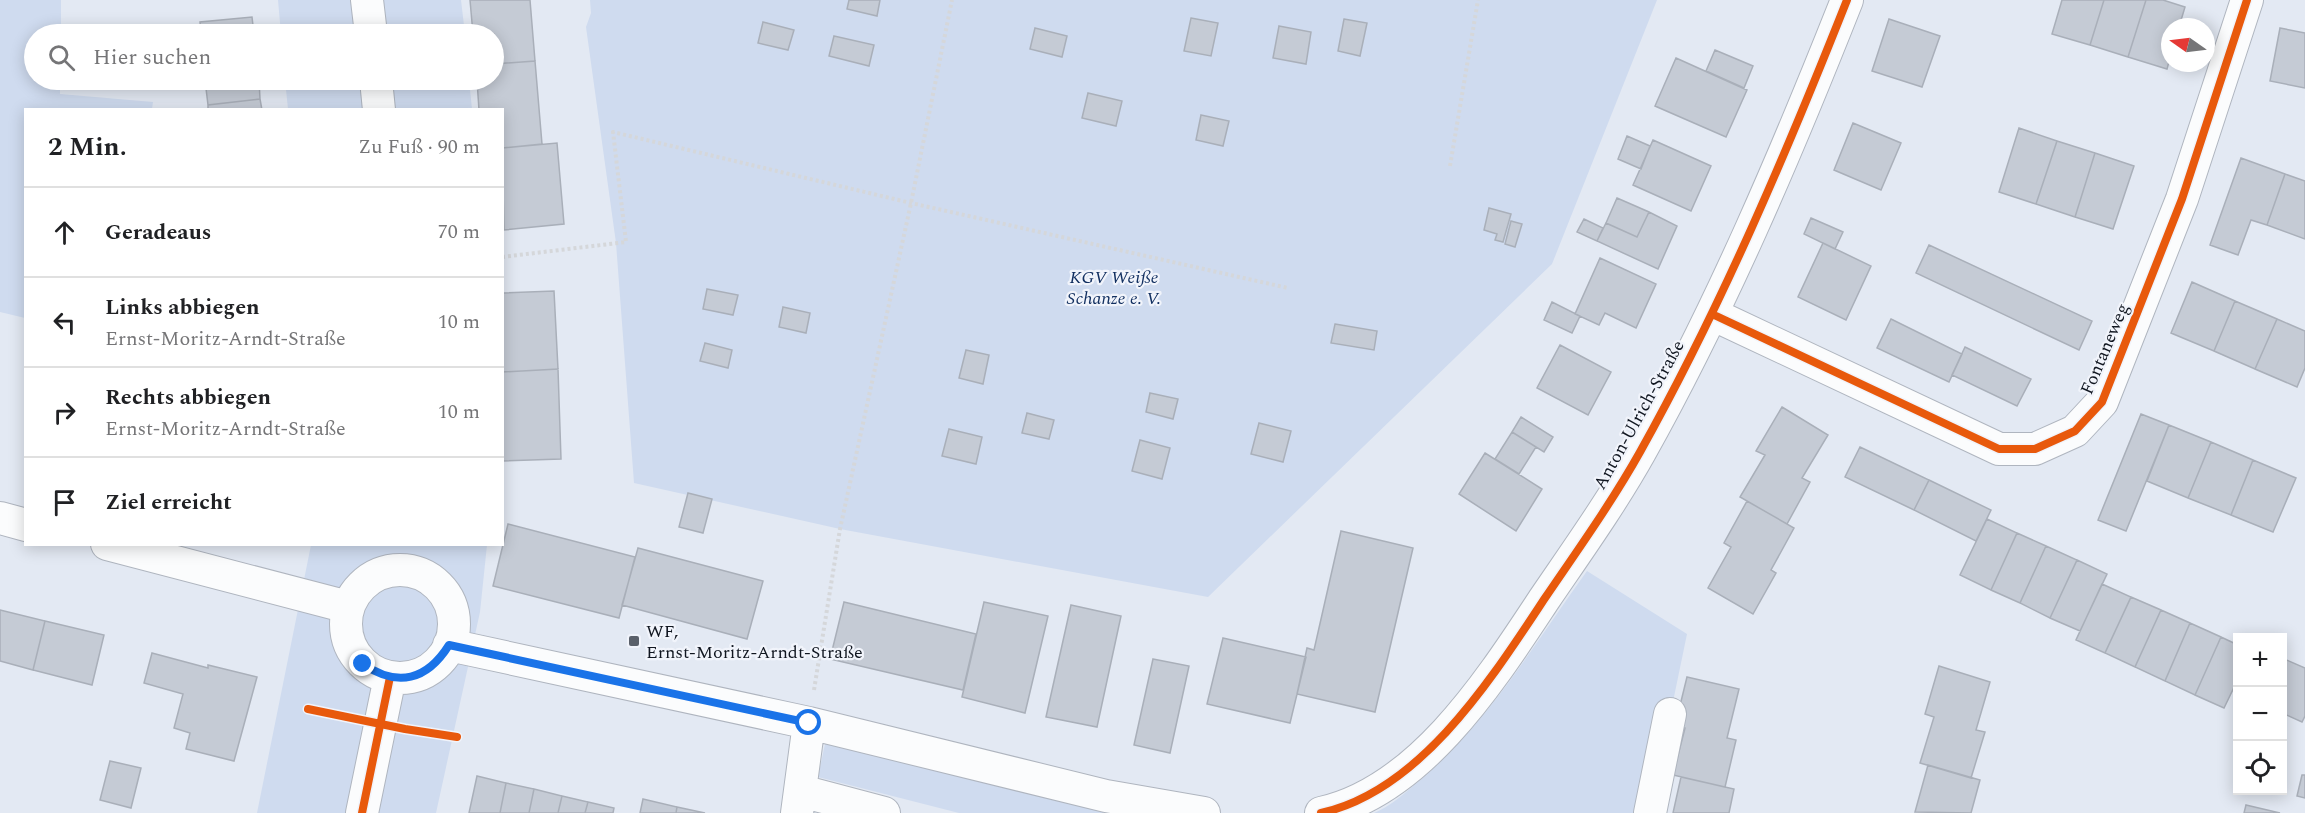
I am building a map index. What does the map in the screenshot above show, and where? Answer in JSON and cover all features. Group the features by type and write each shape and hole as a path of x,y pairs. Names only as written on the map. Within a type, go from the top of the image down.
{"street":[{"path":"367,0 370,24"},
{"name":"Anton-Ulrich-Straße","path":"1320,813 1383,802 1461,716 1497,670 1639,454 1712,314 1794,133 1847,0"},
{"name":"Fontaneweg","path":"1712,314 1999,449 2035,449 2075,431 2102,402 2182,199 2247,0"},
{"path":"377,90 379,108"},
{"path":"0,518 24,524"},
{"path":"115,546 348,607"},
{"path":"406,557 420,573 432,580 450,603 454,631 440,660 426,672 409,678 390,677 375,673 353,652 347,638 348,607 364,582 377,574 391,570 406,557"},
{"path":"449,645 809,723 1106,796 1186,811"},
{"path":"362,813 390,677"},
{"path":"1650,813 1670,714"},
{"path":"809,723 799,802 884,813"}],"path":[{"path":"809,723 840,529 911,203 952,0"},
{"path":"1450,166 1478,0"},
{"path":"504,257 626,242 613,132 911,203 1287,288"}],"green space":[{"path":"0,0 61,0 61,24 24,24 24,90 60,90 60,94 153,102 152,108 24,108 24,318 0,312"},
{"path":"278,0 461,0 464,24 280,24"},
{"name":"KGV Weiße Schanze e. V.","path":"590,0 1657,0 1552,264 1208,597 840,529 634,483 616,243 586,27 591,13"},
{"path":"286,90 470,90 472,108 288,108"},
{"path":"311,546 487,546 480,612 436,813 257,813"},
{"path":"1587,571 1687,634 1650,813 1374,813 1389,805 1438,765 1462,740 1506,685"},
{"path":"825,744 1116,813 959,813 818,777"}],"building":[{"path":"470,0 530,0 535,61 504,63 504,24 472,24"},
{"path":"849,0 880,0 877,16 847,9"},
{"path":"2062,0 2104,0 2090,45 2052,34"},
{"path":"2104,0 2146,0 2128,57 2090,45"},
{"path":"2146,0 2163,0 2185,7 2182,18 2161,18 2161,67 2128,57"},
{"path":"252,17 253,24 200,24 200,22"},
{"path":"1191,18 1218,23 1211,56 1184,51"},
{"path":"1344,19 1367,23 1360,56 1338,51"},
{"path":"1889,19 1940,36 1922,87 1872,71"},
{"path":"763,22 794,30 788,50 758,43"},
{"path":"1279,26 1311,32 1306,64 1273,58"},
{"path":"1035,28 1067,36 1062,57 1030,49"},
{"path":"2280,28 2305,33 2305,88 2270,81"},
{"path":"834,36 874,45 869,66 829,56"},
{"path":"1715,50 1753,66 1744,88 1706,71"},
{"path":"1676,58 1747,90 1726,137 1655,106"},
{"path":"535,61 542,144 504,148 504,108 479,108 478,90 504,90 504,63"},
{"path":"206,90 260,90 260,99 208,105"},
{"path":"1088,93 1122,101 1116,126 1082,118"},
{"path":"260,99 262,108 208,108 208,105"},
{"path":"1201,115 1229,121 1223,146 1196,140"},
{"path":"1853,123 1901,143 1881,190 1834,170"},
{"path":"2019,128 2057,141 2036,204 1999,192"},
{"path":"1627,136 1650,146 1641,169 1618,159"},
{"path":"1653,140 1711,166 1691,211 1633,185"},
{"path":"2057,141 2095,153 2075,217 2036,204"},
{"path":"557,143 564,224 504,230 504,148"},
{"path":"2095,153 2134,166 2113,229 2075,217"},
{"path":"2241,158 2285,174 2267,225 2251,220 2238,255 2210,245"},
{"path":"2285,174 2305,181 2305,239 2267,225"},
{"path":"1617,198 1649,212 1637,237 1606,223"},
{"path":"1489,208 1511,214 1503,242 1495,240 1497,234 1484,230"},
{"path":"1649,212 1677,226 1658,269 1597,241 1606,223 1637,237"},
{"path":"1811,218 1843,232 1835,249 1804,234"},
{"path":"1584,219 1603,228 1597,241 1577,232"},
{"path":"1511,221 1522,224 1515,247 1505,244"},
{"path":"1823,243 1871,266 1846,320 1798,297"},
{"path":"1929,245 2092,321 2079,350 1916,273"},
{"path":"1600,258 1656,284 1636,328 1605,313 1599,325 1575,314"},
{"path":"2192,282 2235,301 2214,351 2171,333"},
{"path":"707,289 738,295 733,315 703,309"},
{"path":"554,291 558,369 504,372 504,293"},
{"path":"2235,301 2277,319 2255,369 2214,351"},
{"path":"1552,302 1580,316 1572,333 1544,320"},
{"path":"783,307 810,313 806,333 779,327"},
{"path":"1891,319 1962,354 1949,382 1877,348"},
{"path":"2277,319 2305,331 2305,368 2297,387 2255,369"},
{"path":"1335,324 1377,331 1374,350 1331,343"},
{"path":"705,343 732,350 728,368 700,361"},
{"path":"1560,345 1611,372 1588,415 1537,388"},
{"path":"1965,347 2031,379 2017,406 1952,375"},
{"path":"966,350 989,355 983,384 959,378"},
{"path":"558,369 561,459 504,461 504,372"},
{"path":"1150,393 1178,399 1173,419 1146,412"},
{"path":"1782,407 1828,435 1802,478 1810,482 1787,524 1740,497 1765,455 1756,451"},
{"path":"1027,413 1054,420 1049,439 1022,433"},
{"path":"2141,414 2169,425 2126,531 2098,520"},
{"path":"1521,417 1553,437 1544,452 1512,432"},
{"path":"1259,423 1291,431 1283,462 1251,454"},
{"path":"2169,425 2211,442 2188,498 2147,481"},
{"path":"949,429 982,437 976,464 942,456"},
{"path":"1512,432 1536,447 1519,474 1495,459"},
{"path":"1140,440 1170,448 1162,479 1132,471"},
{"path":"2211,442 2253,460 2231,515 2188,498"},
{"path":"1860,447 1929,480 1914,510 1845,477"},
{"path":"1485,453 1542,489 1516,531 1459,494"},
{"path":"2253,460 2296,478 2273,532 2231,515"},
{"path":"1929,480 1991,510 1976,541 1914,510"},
{"path":"688,493 712,499 703,533 679,527"},
{"path":"1747,501 1794,528 1771,570 1776,573 1753,614 1708,588 1731,547 1724,543"},
{"path":"1987,519 2017,533 1991,590 1960,575"},
{"path":"508,524 635,557 619,618 493,586"},
{"path":"1341,531 1413,548 1375,712 1297,694 1307,648 1314,650"},
{"path":"2017,533 2046,546 2020,603 1991,590"},
{"path":"2046,546 2077,560 2050,618 2020,603"},
{"path":"638,548 763,581 747,639 622,605"},
{"path":"2077,560 2107,574 2080,631 2050,618"},
{"path":"2102,584 2131,597 2105,653 2076,640"},
{"path":"2131,597 2161,610 2135,667 2105,653"},
{"path":"844,602 976,634 963,690 830,659"},
{"path":"984,602 1048,616 1025,713 962,697"},
{"path":"1071,605 1121,616 1097,727 1046,717"},
{"path":"0,610 45,621 33,670 0,661"},
{"path":"2161,610 2190,623 2165,681 2135,667"},
{"path":"45,621 104,635 92,685 33,670"},
{"path":"2190,623 2221,637 2195,695 2165,681"},
{"path":"2221,637 2233,643 2233,689 2224,708 2195,695"},
{"path":"1223,638 1306,657 1290,723 1207,704"},
{"path":"152,653 208,668 208,665 257,677 234,761 186,749 190,733 174,728 183,694 144,683"},
{"path":"1153,659 1189,666 1170,753 1134,745"},
{"path":"2287,660 2305,668 2305,716 2302,722 2287,715"},
{"path":"1939,666 1990,682 1976,730 1985,732 1971,778 1920,763 1934,717 1925,714"},
{"path":"1687,677 1739,689 1727,738 1736,740 1725,787 1673,775 1685,728 1675,726"},
{"path":"110,761 141,768 131,808 100,800"},
{"path":"1928,765 1980,780 1971,813 1915,812"},
{"path":"2302,775 2305,775 2305,798 2297,796"},
{"path":"477,776 506,783 500,813 469,813"},
{"path":"1681,777 1734,789 1729,813 1673,813"},
{"path":"506,783 534,789 529,813 500,813"},
{"path":"534,789 562,796 558,813 529,813"},
{"path":"562,796 588,802 585,813 558,813"},
{"path":"643,799 677,807 676,813 640,813"},
{"path":"588,802 614,808 613,813 585,813"},
{"path":"2246,805 2280,813 2244,813"},
{"path":"677,807 705,813 676,813"}],"cycle path":[{"path":"1321,813 1357,801 1391,781 1422,756 1451,727 1502,662 1606,508 1670,397 1725,286 1776,172 1847,0"},
{"path":"1712,314 1999,449 2035,449 2075,431 2102,402 2182,199 2247,0"},
{"path":"362,813 390,677"},
{"path":"308,709 457,737"}],"place":[{"name":"WF, Ernst-Moritz-Arndt-Straße","path":"634,641"}],"route":[{"path":"363,664 375,673 409,678 426,672 440,660 449,645 809,723"}]}
